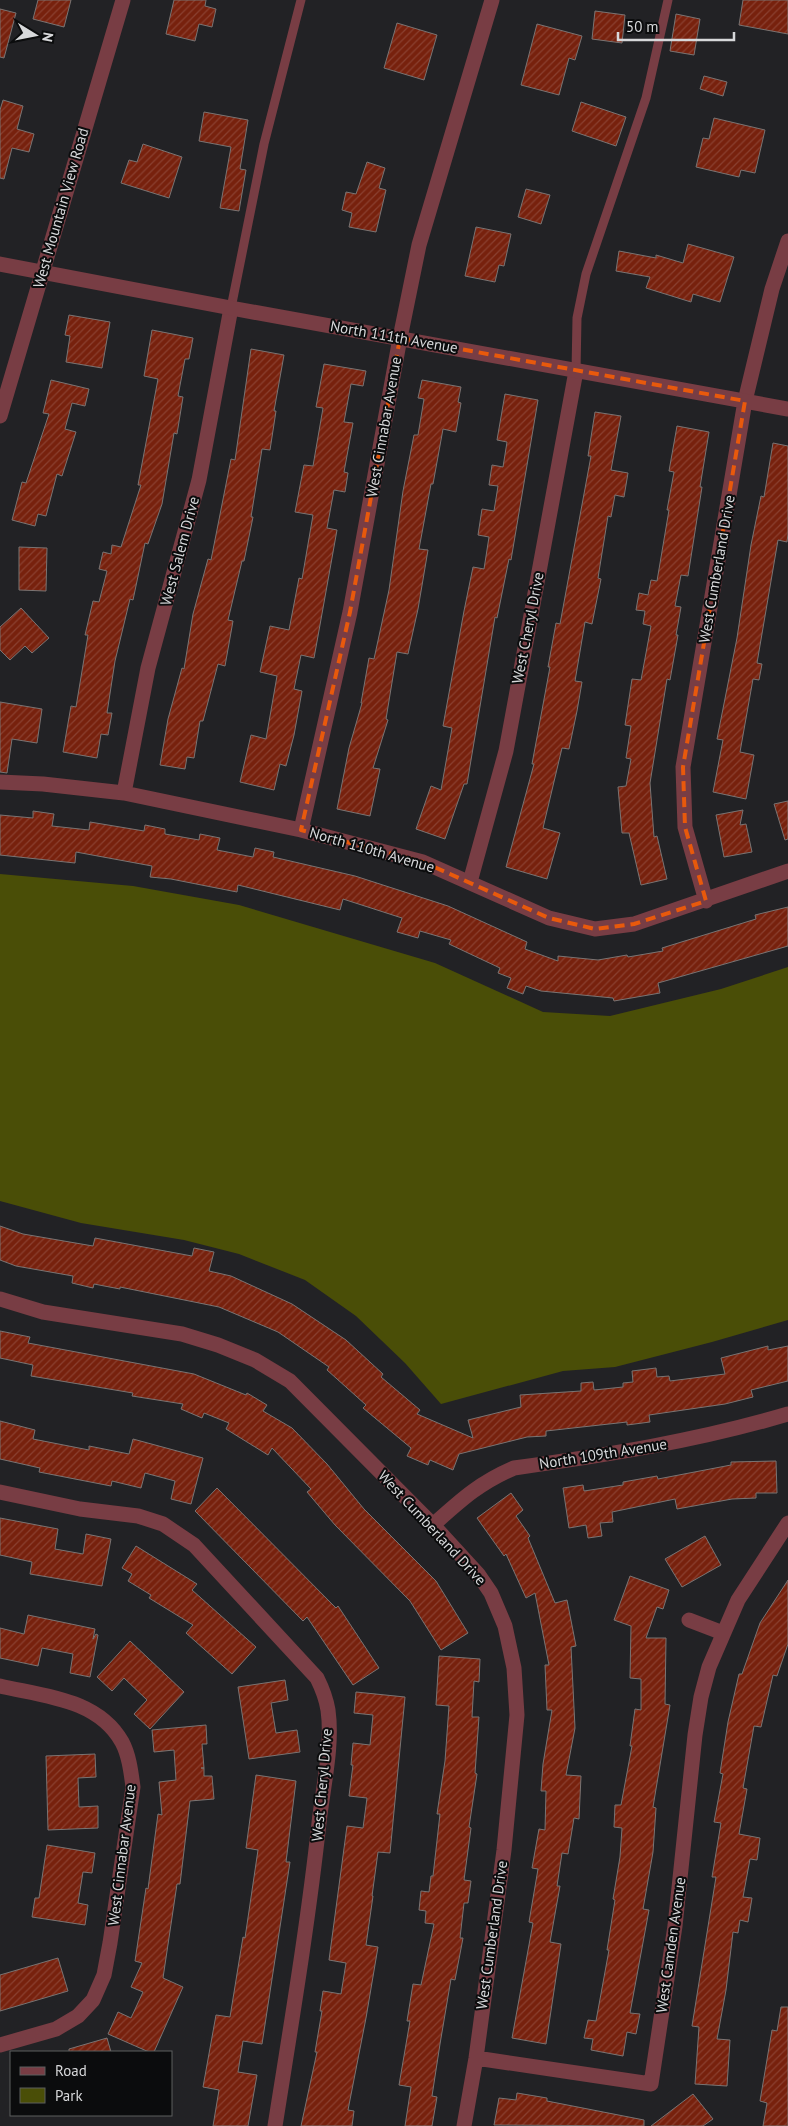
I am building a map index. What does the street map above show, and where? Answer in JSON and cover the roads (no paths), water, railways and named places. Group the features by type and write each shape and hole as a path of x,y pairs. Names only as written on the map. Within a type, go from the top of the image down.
{"street":[{"name":"West Mountain View Road","path":"0,416 122,0"},
{"name":"West Cinnabar Avenue","path":"301,830 350,612 419,245 492,0"},
{"name":"West Cumberland Drive","path":"706,901 685,827 683,767 745,401 772,289 788,241"},
{"name":"North 111th Avenue","path":"0,264 788,409"},
{"name":"West Salem Drive","path":"124,792 148,668 199,480 231,308"},
{"name":"West Cheryl Drive","path":"470,882 506,751 576,371"},
{"name":"North 110th Avenue","path":"0,782 124,792 301,830 423,862 549,918 595,929 634,924 706,901 788,871"},
{"name":"West Cumberland Drive","path":"0,1298 43,1312 182,1334 218,1345 255,1360 290,1381 433,1525 478,1574 491,1593 505,1626 514,1668 517,1715 507,1821 476,2058 464,2126"},
{"name":"North 109th Avenue","path":"433,1525 472,1490 491,1478 514,1468 670,1444 724,1432 788,1414"},
{"name":"West Cheryl Drive","path":"0,1492 80,1509 138,1516 163,1524 194,1545 316,1678 326,1696 328,1738 316,1854 305,1941 275,2126"},
{"name":"West Camden Avenue","path":"476,2058 651,2084 678,1900 695,1735 709,1667 738,1600 788,1522"},
{"path":"689,1620 724,1633"},
{"name":"West Cinnabar Avenue","path":"0,1686 76,1703 111,1726 123,1743 130,1764 133,1787 104,1975 93,2000 78,2016 56,2028 0,2045"}],"lane":[{"path":"231,308 264,144 301,0"},
{"path":"576,371 577,318 586,274 646,98 668,0"}]}
